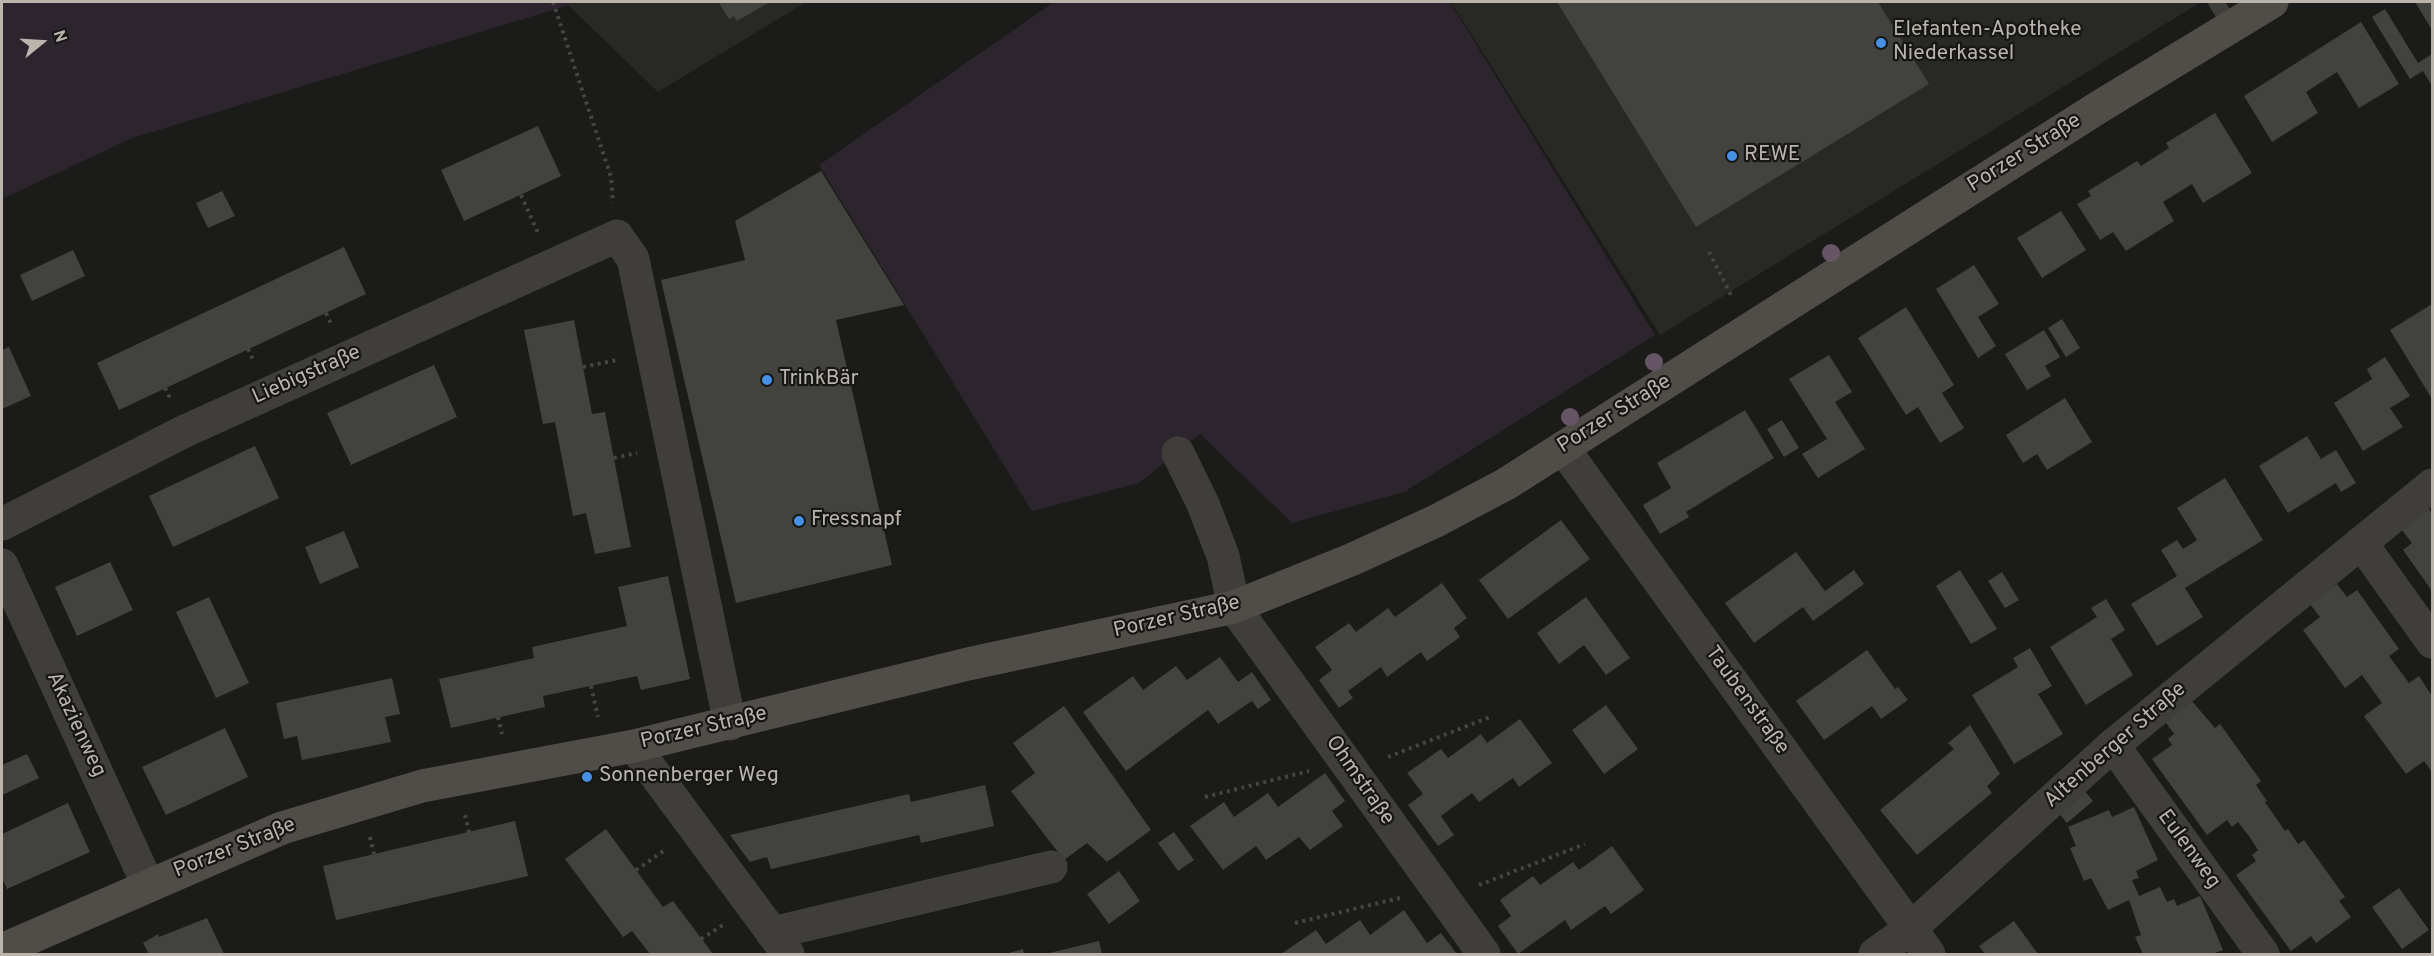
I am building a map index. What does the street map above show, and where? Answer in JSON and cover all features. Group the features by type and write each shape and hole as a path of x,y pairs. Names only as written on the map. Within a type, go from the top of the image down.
{"main road":[{"name":"Porzer Straße","path":"2,950 282,828 422,786 634,746 968,664 1234,608 1353,559 1506,484 2099,107 2224,14 2272,2"}],"street":[{"name":"Liebigstraße","path":"2,524 185,431 617,236"},
{"path":"617,236 633,259 730,724"},
{"name":"Taubenstraße","path":"1563,448 1920,942"},
{"path":"1178,453 1203,504 1223,556 1234,608"},
{"name":"Altenberger Straße","path":"1875,954 1920,942 2113,745 2433,485"},
{"path":"2362,544 2433,642"},
{"name":"Akazienweg","path":"2,565 148,885"},
{"name":"Ohmstraße","path":"1234,608 1484,954"},
{"name":"Eulenweg","path":"2113,745 2263,954"},
{"path":"634,746 780,944 1052,867"}],"path":[{"path":"553,2 611,177 617,236"},
{"path":"1709,252 1749,329"},
{"path":"1205,797 1349,767 1490,717"},
{"path":"1296,923 1439,894 1585,844"}],"shaded area":[{"path":"2,2 565,2 569,5 132,138 2,199"},
{"path":"565,2 806,2 658,92"},
{"path":"1054,2 1450,2 1655,335 1404,492 1292,523 1200,434 1139,483 1032,511 819,165"},
{"path":"1451,2 2201,2 1660,335"}],"building":[{"path":"770,2 737,21 734,16 729,19 719,3"},
{"name":"REWE","path":"1557,2 1878,2 1929,84 1696,227"},
{"path":"2415,2 2432,2 2432,30"},
{"path":"2385,9 2418,63 2432,54 2432,86 2423,71 2410,79 2372,17"},
{"path":"2361,22 2399,84 2359,108 2337,72 2306,92 2318,113 2272,142 2244,96"},
{"path":"2215,113 2252,173 2203,203 2192,184 2163,202 2174,221 2126,251 2113,232 2100,240 2077,204 2091,196 2088,191 2137,161 2141,166 2169,148 2166,143"},
{"path":"538,126 561,176 464,221 441,170"},
{"path":"821,171 904,305 836,320 892,565 736,603 661,280 745,260 735,221"},
{"path":"222,191 235,216 208,228 196,203"},
{"path":"2061,211 2086,250 2042,278 2017,238"},
{"path":"344,247 366,294 119,410 97,363"},
{"path":"73,250 85,276 32,301 20,275"},
{"path":"1974,265 1999,304 1978,317 1996,346 1978,358 1936,289"},
{"path":"2432,304 2432,399 2390,330"},
{"path":"1906,307 1954,385 1942,393 1964,428 1940,443 1918,407 1906,415 1858,338"},
{"path":"2062,319 2080,348 2066,357 2048,328"},
{"path":"574,320 592,414 605,412 631,547 595,554 586,513 573,516 555,422 543,424 524,330"},
{"path":"2044,330 2060,357 2045,366 2051,376 2027,390 2005,354"},
{"path":"9,347 31,396 2,409 2,350"},
{"path":"1829,355 1852,392 1835,402 1865,449 1818,478 1802,454 1827,439 1789,379"},
{"path":"2385,357 2410,396 2390,408 2403,427 2363,451 2334,403 2372,379 2367,369"},
{"path":"434,365 457,417 351,465 327,413"},
{"path":"2065,398 2092,442 2047,470 2037,454 2023,463 2006,435"},
{"path":"1745,410 1774,458 1686,512 1689,517 1660,534 1643,505 1671,488 1657,463"},
{"path":"1782,420 1799,448 1784,457 1767,429"},
{"path":"2307,436 2321,459 2336,450 2356,483 2341,492 2336,483 2288,513 2259,466"},
{"path":"255,446 279,498 173,547 149,496"},
{"path":"2225,478 2263,540 2185,588 2203,617 2157,646 2131,604 2177,576 2161,550 2177,540 2183,549 2197,540 2177,508"},
{"path":"2429,509 2432,514 2432,591 2403,550 2412,543 2401,529"},
{"path":"1561,520 1590,559 1508,619 1479,580"},
{"path":"344,531 359,567 320,584 305,547"},
{"path":"1796,552 1825,591 1854,570 1864,584 1813,621 1803,607 1754,643 1725,603"},
{"path":"110,562 133,610 77,636 55,587"},
{"path":"1960,570 1997,629 1971,644 1936,586"},
{"path":"2002,572 2019,600 2005,608 1988,581"},
{"path":"668,576 690,679 641,690 637,676 543,696 545,707 451,728 439,679 534,658 532,647 627,626 618,587"},
{"path":"1442,583 1467,618 1454,628 1460,637 1427,661 1421,652 1387,677 1381,667 1348,691 1353,698 1339,708 1319,680 1332,670 1315,647 1349,623 1356,632 1388,608 1395,617"},
{"path":"2337,584 2347,597 2357,590 2399,649 2389,656 2409,683 2419,676 2432,696 2432,772 2424,761 2406,774 2364,716 2382,703 2362,675 2345,688 2303,630 2320,617 2310,604"},
{"path":"209,597 249,683 216,698 176,612"},
{"path":"1586,597 1630,658 1606,675 1584,645 1559,664 1537,633"},
{"path":"2106,599 2125,630 2111,639 2133,675 2086,705 2050,647 2097,617 2091,608"},
{"path":"2030,648 2052,686 2038,694 2063,734 2014,764 1972,695 2018,667 2013,658"},
{"path":"1867,650 1895,689 1898,687 1908,700 1881,719 1872,706 1824,740 1796,701"},
{"path":"1220,657 1238,682 1252,672 1271,700 1258,709 1252,701 1218,724 1208,710 1126,771 1083,712 1133,676 1143,690 1176,666 1187,680"},
{"path":"392,678 400,714 385,717 391,742 302,760 297,736 284,739 276,703"},
{"path":"2191,700 2215,728 2220,724 2261,781 2256,785 2285,831 2288,829 2298,844 2304,840 2345,897 2339,901 2351,917 2316,943 2311,936 2291,951 2236,875 2256,861 2252,855 2258,850 2249,836 2238,822 2232,827 2227,820 2207,835 2152,759 2172,745 2168,739 2174,734 2164,720"},
{"path":"1606,705 1638,749 1604,774 1572,730"},
{"path":"1064,706 1151,830 1107,862 1087,843 1064,860 1011,791 1035,773 1013,743"},
{"path":"1520,719 1552,763 1519,787 1513,778 1479,802 1472,793 1441,816 1454,835 1438,846 1408,805 1423,794 1407,773 1441,749 1448,758 1481,734 1487,743"},
{"path":"1970,725 2000,774 1987,786 1992,793 1917,855 1880,810 1954,749 1948,743"},
{"path":"225,728 248,777 166,815 142,767"},
{"path":"27,754 39,778 2,795 2,765"},
{"path":"1325,773 1345,801 1332,811 1343,826 1310,850 1299,837 1266,860 1256,846 1223,870 1190,826 1224,802 1234,817 1268,793 1278,807"},
{"path":"985,785 994,826 921,843 919,835 771,869 767,857 750,862 730,835 909,794 911,802"},
{"path":"2082,788 2093,801 2067,823 2056,810"},
{"path":"68,803 90,852 7,889 2,878 2,834"},
{"path":"2134,807 2158,860 2136,871 2139,878 2132,880 2139,896 2160,887 2167,902 2174,899 2177,906 2200,896 2223,950 2212,954 2143,954 2135,937 2141,935 2129,900 2108,910 2091,878 2084,881 2070,848 2076,846 2068,827 2109,810 2112,817"},
{"path":"515,821 528,876 336,920 323,866"},
{"path":"606,829 663,907 673,901 713,954 650,954 632,931 623,937 565,859"},
{"path":"1174,832 1194,860 1178,871 1158,843"},
{"path":"1612,846 1644,890 1611,914 1605,906 1571,930 1565,920 1518,954 1498,926 1511,916 1500,900 1533,876 1540,885 1573,862 1579,870"},
{"path":"1119,871 1140,901 1109,924 1087,894"},
{"path":"2399,888 2429,930 2402,949 2372,907"},
{"path":"1404,910 1427,943 1441,933 1457,954 1281,954 1316,930 1326,944 1360,920 1370,935"},
{"path":"207,918 224,954 149,954 143,943 158,934 159,937"},
{"path":"2014,921 2038,954 1985,954 1979,946"},
{"path":"1099,941 1102,954 1045,954"},
{"path":"1023,949 1024,954 1005,954"}],"place":[{"name":"Elefanten-Apotheke Niederkassel","path":"1881,43"},
{"name":"REWE","path":"1732,156"},
{"name":"TrinkBär","path":"767,380"},
{"name":"Fressnapf","path":"799,521"},
{"name":"Sonnenberger Weg","path":"587,777"}]}
